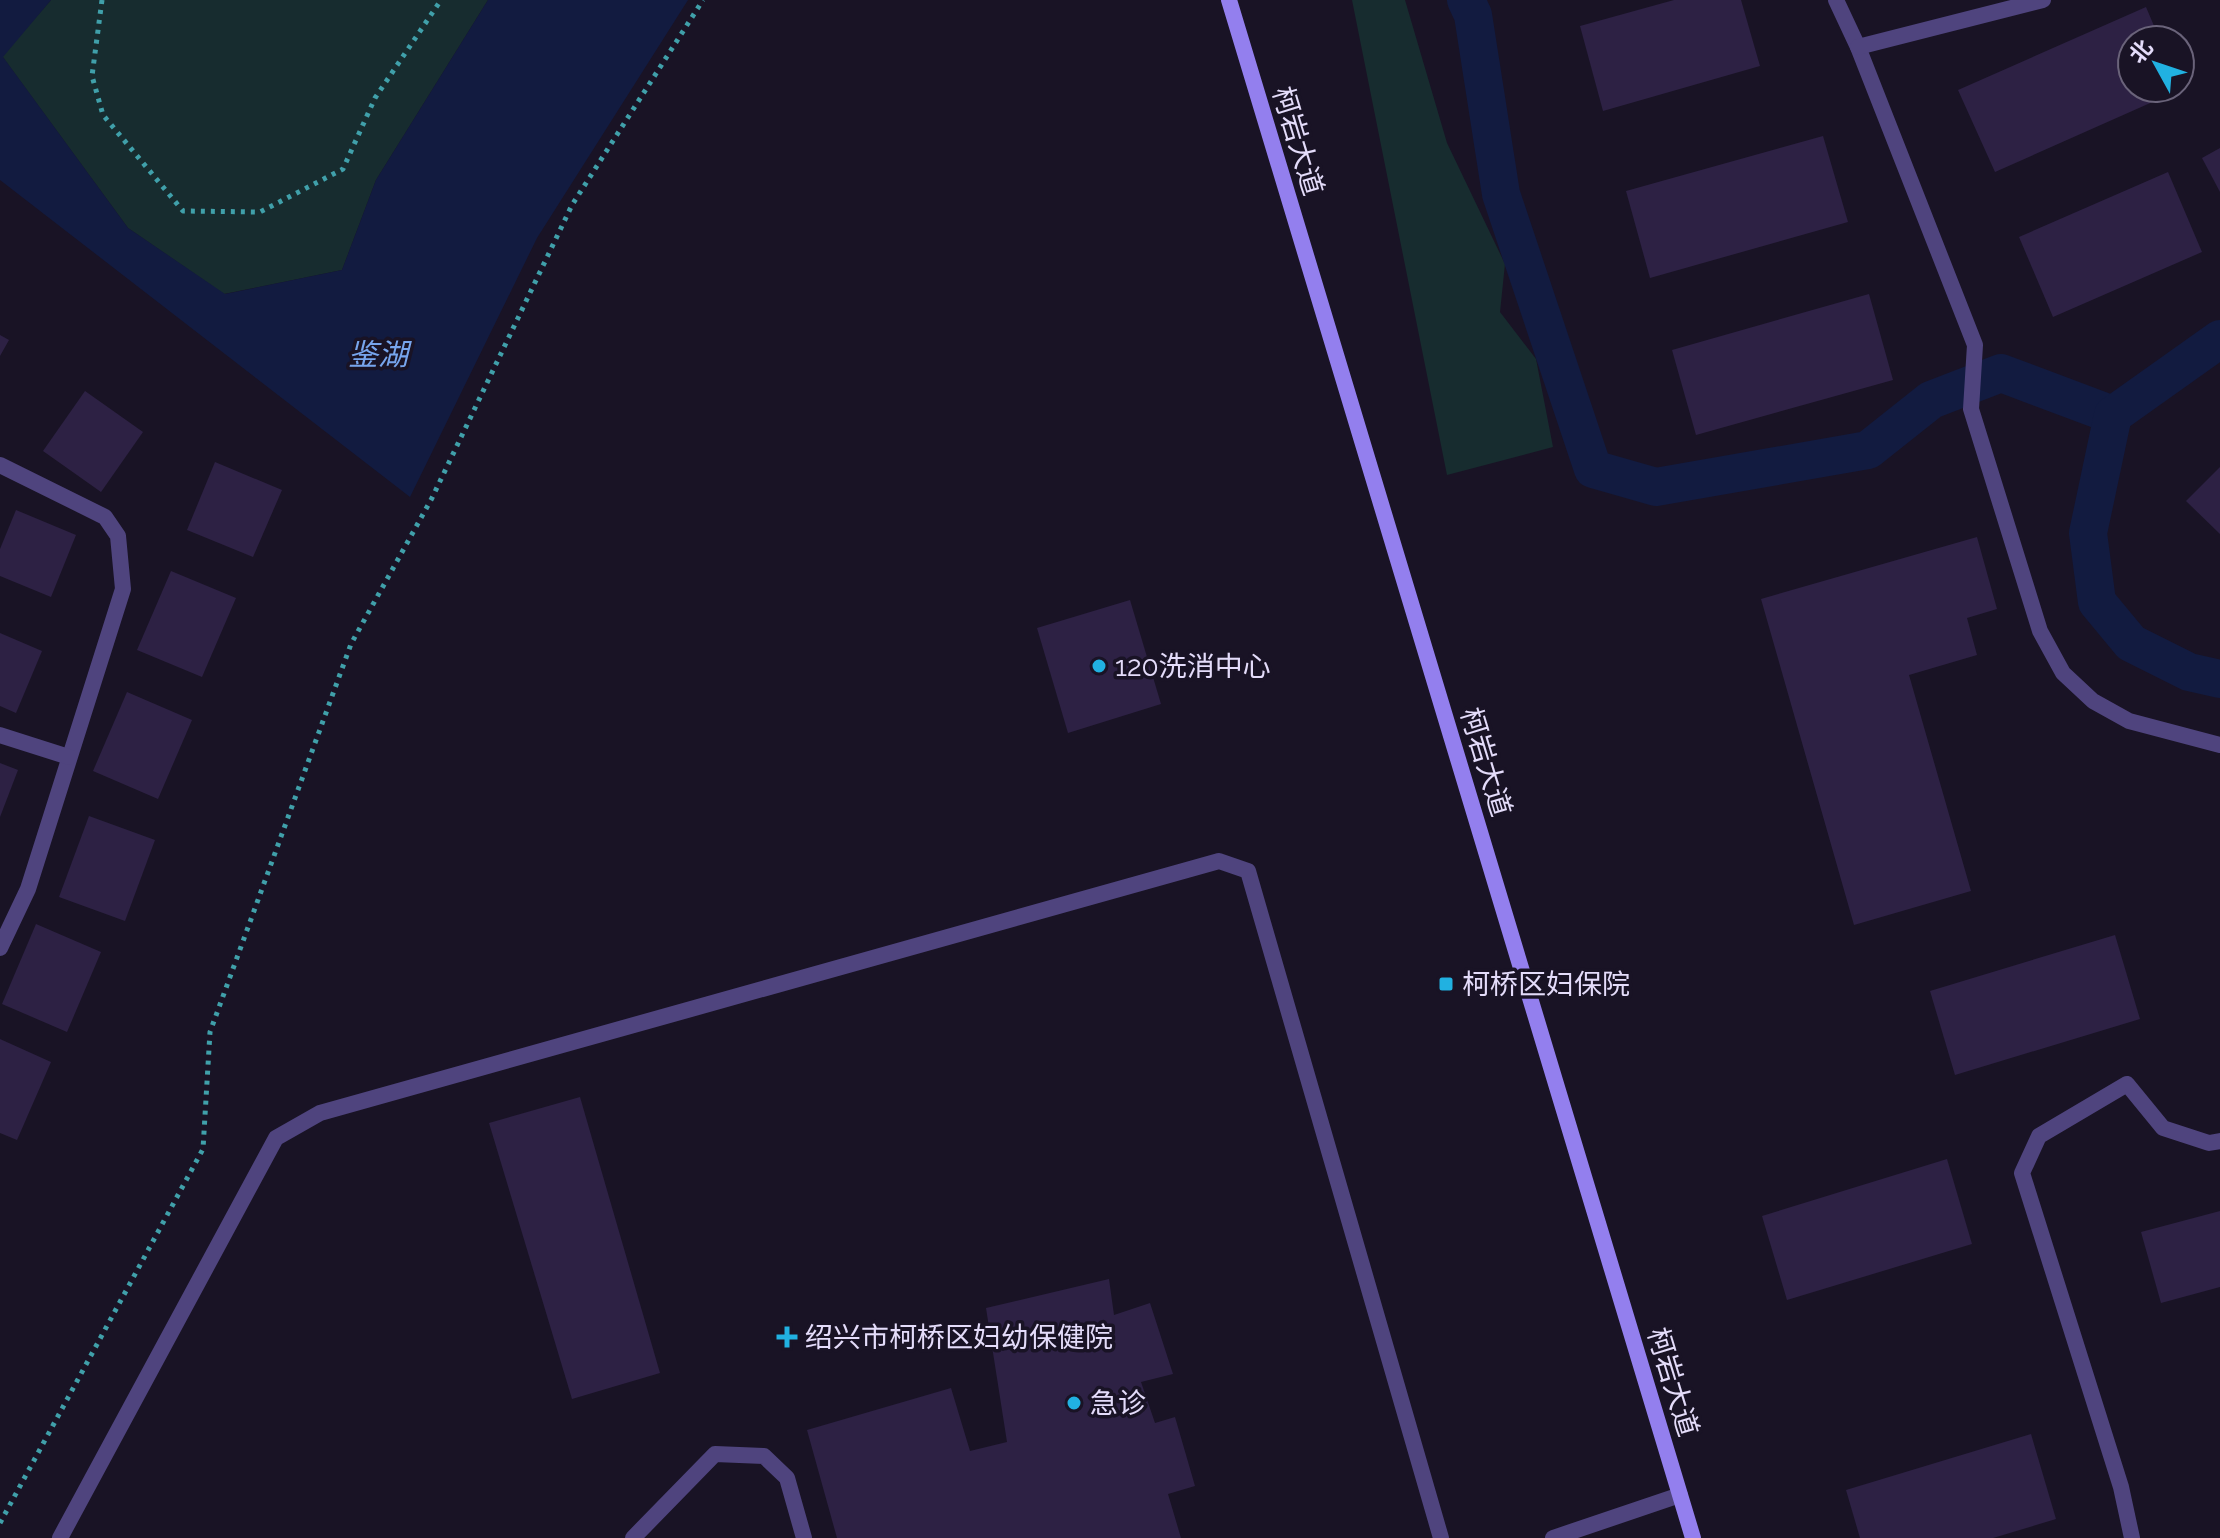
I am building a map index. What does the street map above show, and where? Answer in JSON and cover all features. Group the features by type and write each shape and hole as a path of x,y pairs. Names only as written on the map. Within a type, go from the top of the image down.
{"street":[{"name":"柯岩大道","path":"1229,0 1693,1538"}],"lane":[{"path":"1836,0 1858,47 1975,345 1971,409 2040,631 2063,673 2093,701 2129,721 2220,745"},
{"path":"1858,47 2043,0"},
{"path":"0,465 105,517 118,536 123,589 28,889 0,948"},
{"path":"0,735 69,757"},
{"path":"60,1538 276,1138 320,1113 1219,861 1248,871 1441,1538"},
{"path":"2132,1538 2121,1487 2022,1173 2039,1136 2127,1084 2163,1128 2209,1143 2220,1141"},
{"path":"633,1538 715,1454 764,1456 787,1478 804,1538"},
{"path":"1553,1538 1680,1495"}],"path":[{"path":"102,0 92,76 103,115 183,211 260,212 343,169 375,98 441,0"},
{"path":"0,1523 203,1149 210,1032 351,644 432,498 572,205 703,0"}],"green space":[{"path":"51,0 488,0 376,180 342,270 224,294 128,228 2,56"},
{"path":"1352,0 1405,0 1447,143 1505,264 1500,312 1536,359 1553,447 1447,475"}],"water":[{"name":"鉴湖","path":"0,0 51,0 3,57 128,228 225,294 342,270 376,180 488,0 688,0 537,238 410,497 0,180"}],"building":[{"path":"1674,0 1741,0 1760,66 1603,111 1580,26"},
{"path":"2146,7 2153,24 2116,24 2116,104 2148,104 1995,172 1958,90"},
{"path":"1823,136 1848,222 1650,278 1626,191"},
{"path":"2220,148 2220,192 2202,158"},
{"path":"2168,172 2202,252 2053,317 2019,237"},
{"path":"1869,294 1893,380 1696,435 1672,350"},
{"path":"0,335 9,340 0,356"},
{"path":"85,391 143,432 101,492 43,451"},
{"path":"215,462 282,490 253,557 187,530"},
{"path":"2220,467 2220,534 2186,501"},
{"path":"16,510 76,535 51,597 0,576 0,549"},
{"path":"1977,537 1997,609 1967,618 1977,655 1909,675 1971,891 1854,925 1761,599"},
{"path":"171,571 236,598 202,677 137,650"},
{"name":"120洗消中心","path":"1130,600 1161,704 1068,733 1037,628"},
{"path":"0,633 42,651 16,713 0,706"},
{"path":"127,692 192,720 158,799 93,771"},
{"path":"0,763 18,770 0,817"},
{"path":"89,816 155,840 125,921 59,897"},
{"path":"36,924 101,952 67,1032 2,1004"},
{"path":"2115,935 2140,1019 1955,1075 1930,991"},
{"path":"0,1039 51,1062 17,1140 0,1133"},
{"path":"580,1097 660,1373 572,1399 489,1123"},
{"path":"1947,1159 1972,1244 1787,1300 1762,1216"},
{"path":"2220,1211 2220,1287 2161,1303 2141,1232"},
{"name":"急诊","path":"1109,1279 1114,1315 1150,1303 1173,1374 1141,1382 1155,1423 1175,1417 1195,1486 1168,1494 1181,1538 837,1538 807,1430 951,1388 970,1451 1007,1442 986,1308"},
{"path":"2031,1434 2056,1519 1993,1538 1860,1538 1846,1490"}],"waterway":[{"path":"1466,0 1473,15 1501,194 1593,469 1656,487 1868,450 1931,400 2001,373 2113,415"},
{"path":"2220,339 2113,415 2088,533 2097,602 2131,643 2189,672 2220,679"}],"place":[{"name":"120洗消中心","path":"1099,666"},
{"name":"柯桥区妇保院","path":"1446,984"},
{"name":"绍兴市柯桥区妇幼保健院","path":"787,1337"},
{"name":"急诊","path":"1074,1403"}]}
